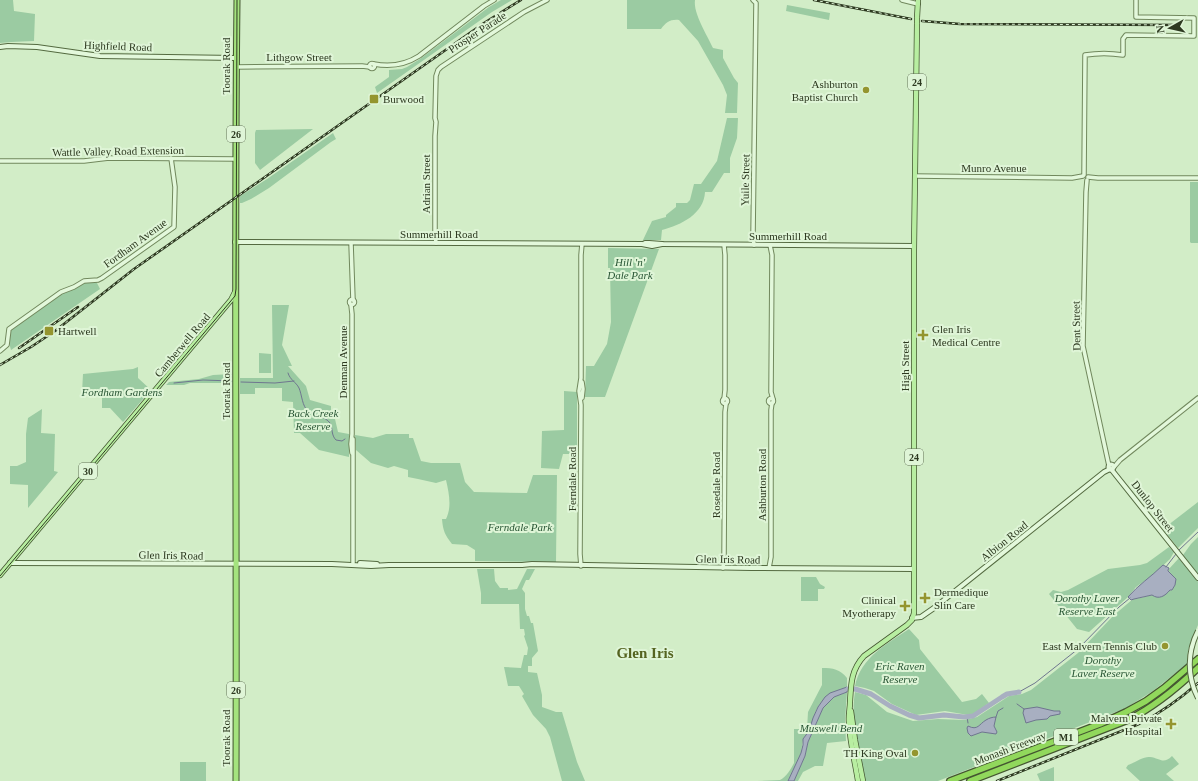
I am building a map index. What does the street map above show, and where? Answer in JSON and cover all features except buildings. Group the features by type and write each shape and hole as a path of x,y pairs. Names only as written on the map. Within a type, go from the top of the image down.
{"highway":[{"name":"Toorak Road","path":"236,0 236,781"},
{"name":"Monash Freeway","path":"950,781 1100,724 1126,712 1146,701 1164,688 1198,659"},
{"name":"Monash Freeway","path":"970,781 1133,718 1169,695 1198,668"}],"main road":[{"name":"High Street","path":"912,618 914,610 914,246 918,2"},
{"name":"Highfield Road","path":"0,47 37,47 100,56 236,58"},
{"name":"Summerhill Road","path":"235,242 642,244 652,246 662,244 914,246"},
{"name":"Camberwell Road","path":"0,575 227,305 234,296 236,290"},
{"path":"227,305 232,304 236,309"},
{"name":"Albion Road","path":"912,618 920,617 934,608 1111,467"},
{"name":"Dunlop Street","path":"1111,467 1198,578"},
{"name":"Glen Iris Road","path":"10,563 236,565 532,564 724,568 914,569"},
{"name":"Glen Iris Road","path":"351,564 362,566 389,565"},
{"path":"858,781 850,734 849,718 851,686 854,670 861,659 875,647 907,625 912,618"},
{"path":"1198,631 1192,645 1190,665 1191,680 1198,698"},
{"path":"850,704 854,735 863,781"}],"street":[{"name":"Lithgow Street","path":"236,67 399,65 409,62 419,56 494,0"},
{"path":"902,0 918,2"},
{"name":"Dent Street","path":"1111,467 1083,348 1086,192 1085,55 1123,54 1123,39 1126,35 1193,36 1194,18 1136,17 1136,0"},
{"name":"Prosper Parade","path":"439,69 524,12 544,1"},
{"name":"Yuile Street","path":"753,245 755,102 754,1"},
{"name":"Adrian Street","path":"435,243 435,79 436,73 439,69"},
{"name":"Wattle Valley Road Extension","path":"0,161 84,161 109,158 236,159"},
{"name":"Fordham Avenue","path":"0,351 7,345 9,329 16,323 62,291 84,281 98,280 102,278 174,227 175,188 171,158"},
{"name":"Munro Avenue","path":"915,176 1198,178"},
{"name":"Denman Avenue","path":"351,564 352,243"},
{"name":"Ferndale Road","path":"580,566 581,405 579,389 581,378 581,244"},
{"name":"Rosedale Road","path":"724,568 726,245"},
{"name":"Ashburton Road","path":"771,568 772,245"},
{"name":"Albion Road","path":"1111,467 1198,398"}],"green space":[{"path":"0,0 13,0 14,11 35,14 34,41 0,43"},
{"path":"501,0 512,0 492,12 377,93 375,87 389,77 389,70 402,69 420,59 489,7"},
{"path":"627,0 695,0 696,11 704,31 713,48 723,50 723,58 738,83 737,113 725,113 727,95 723,85 698,41 679,20 674,20 665,24 661,29 627,29"},
{"path":"787,5 830,13 829,20 786,11"},
{"path":"727,118 738,118 737,138 730,158 730,173 724,173 712,192 705,192 701,207 696,212 684,222 662,230 661,240 643,240 652,221 666,217 666,215 676,207 676,203 687,203 690,200 694,184 701,184 717,161"},
{"path":"313,129 260,170 255,163 256,130"},
{"path":"333,133 336,139 269,188 251,199 240,203 240,196"},
{"path":"1190,182 1198,182 1198,243 1190,242"},
{"name":"Hill 'n' Dale Park","path":"608,248 659,249 605,397 585,397 586,366 594,366 607,344 611,322"},
{"path":"96,281 100,289 11,350 9,334 11,329 63,292 65,293 77,288 83,283"},
{"name":"Back Creek Reserve","path":"272,305 289,305 282,345 292,366 288,366 306,386 310,400 331,406 331,418 335,419 338,432 349,434 349,457 319,450 300,433 294,433 293,402 282,401 282,388 255,388 255,394 240,394 240,378 273,378"},
{"path":"259,353 271,354 271,373 259,373"},
{"name":"Fordham Gardens","path":"138,367 138,378 151,390 123,422 110,408 102,408 102,393 82,393 83,374 133,369"},
{"path":"232,374 232,383 190,383 184,385 166,385 169,382 199,379 213,375"},
{"path":"564,391 577,392 577,454 563,454 559,469 541,468 542,431 564,430"},
{"path":"42,409 41,433 55,434 54,471 58,472 28,508 28,485 10,484 10,466 17,466 26,462 26,434 28,418"},
{"name":"Ferndale Park","path":"386,434 409,434 409,438 413,438 421,461 431,463 460,463 465,482 474,492 527,493 533,475 557,475 556,562 475,561 475,550 467,545 452,544 445,533 442,519 446,519 449,510 449,495 446,480 436,483 408,477 408,470 394,466 388,468 371,463 356,450 355,435 373,438"},
{"path":"1198,502 1198,528 1178,548 1163,529"},
{"path":"1198,537 1198,575 1183,555"},
{"name":"Dorothy Laver Reserve East","path":"1169,547 1174,552 1170,559 1152,576 1136,587 1128,597 1089,632 1077,629 1049,594 1053,590 1061,592 1068,590 1108,569 1147,563"},
{"name":"Dorothy Laver Reserve","path":"1179,558 1198,582 1198,625 1188,651 1187,664 1153,691 1126,708 938,781 865,781 854,725 855,692 866,695 887,712 913,721 938,719 964,720 977,717 1009,696 1022,694 1031,690 1078,653 1113,616 1133,599 1172,590 1175,585 1175,579 1168,570"},
{"path":"477,569 494,569 495,581 500,588 508,588 508,590 517,589 527,569 535,569 529,580 526,580 522,589 525,593 525,609 527,616 529,616 531,623 533,623 538,651 532,658 532,666 528,666 528,672 537,673 542,695 542,707 556,712 562,712 577,762 585,781 562,781 550,737 546,729 533,715 522,696 524,694 519,686 508,686 504,667 521,668 524,655 527,655 528,648 524,636 524,629 520,629 519,604 481,604 481,593"},
{"path":"801,577 816,577 820,584 825,587 824,589 818,589 818,601 801,601"},
{"name":"Eric Raven Reserve","path":"909,629 919,640 920,649 962,702 976,699 982,694 989,703 973,714 968,715 945,711 916,715 892,704 874,691 855,686 858,676 869,659 884,646"},
{"path":"822,668 833,669 842,673 847,678 847,687 828,696 817,708 810,729 804,737 801,753 788,781 757,781 780,780 786,775 794,763 794,729 807,729 808,712 822,685"},
{"name":"Muswell Bend","path":"847,692 845,721 846,741 827,743 823,766 815,766 803,772 798,781 794,781 805,756 808,742 823,708 834,697"},
{"path":"1172,756 1179,764 1166,774 1174,781 1140,781 1126,768 1128,765 1145,758 1150,757 1164,761"},
{"path":"180,762 206,762 206,781 180,781"},
{"path":"1054,767 1054,781 1040,781 1037,774"}],"water":[{"path":"1163,565 1169,568 1168,571 1176,579 1172,590 1164,596 1159,597 1152,595 1131,600 1128,597 1136,589"},
{"path":"847,687 847,692 834,697 823,708 808,742 805,756 794,781 788,781 801,753 803,739 809,731 818,707 830,693"},
{"path":"1037,707 1060,711 1060,714 1050,716 1047,719 1026,723 1023,713 1024,709"},
{"path":"996,717 994,726 997,732 996,734 982,732 971,736 968,733 968,726 974,728 987,719"}],"waterway":[{"path":"288,373 299,388 306,409 310,413 322,417 330,423 333,436 336,440 342,441 345,439"},
{"path":"174,383 203,380 232,381"},
{"path":"241,382 275,383 294,381"},
{"path":"1178,551 1198,532"},
{"path":"1166,567 1176,554"},
{"path":"1019,692 1035,683 1078,649 1119,607 1130,598"},
{"path":"848,689 855,689 871,694 890,706 919,718 944,715 964,717 973,716 1007,694 1019,692"},
{"path":"1017,704 1024,709"},
{"path":"996,717 998,711 1003,708"},
{"path":"967,717 968,723"}],"tram line":[{"path":"0,576 235,296 237,0"}],"railway":[{"path":"0,365 55,331 134,269 484,23 521,0"},
{"path":"814,0 911,19"},
{"path":"922,21 960,24 1180,25"},
{"path":"19,348 78,307"},
{"path":"997,781 1139,724 1170,705 1198,683"}],"place":[{"name":"Ashburton Baptist Church","path":"866,90"},
{"name":"Burwood","path":"374,99"},
{"name":"Hartwell","path":"49,331"},
{"name":"Glen Iris Medical Centre","path":"923,335"},
{"name":"Dermedique Slin Care","path":"925,598"},
{"name":"Clinical Myotherapy","path":"905,606"},
{"name":"East Malvern Tennis Club","path":"1165,646"},
{"name":"Malvern Private Hospital","path":"1171,724"},
{"name":"TH King Oval","path":"915,753"}],"district":[{"name":"Glen Iris","path":"645,653"}]}
